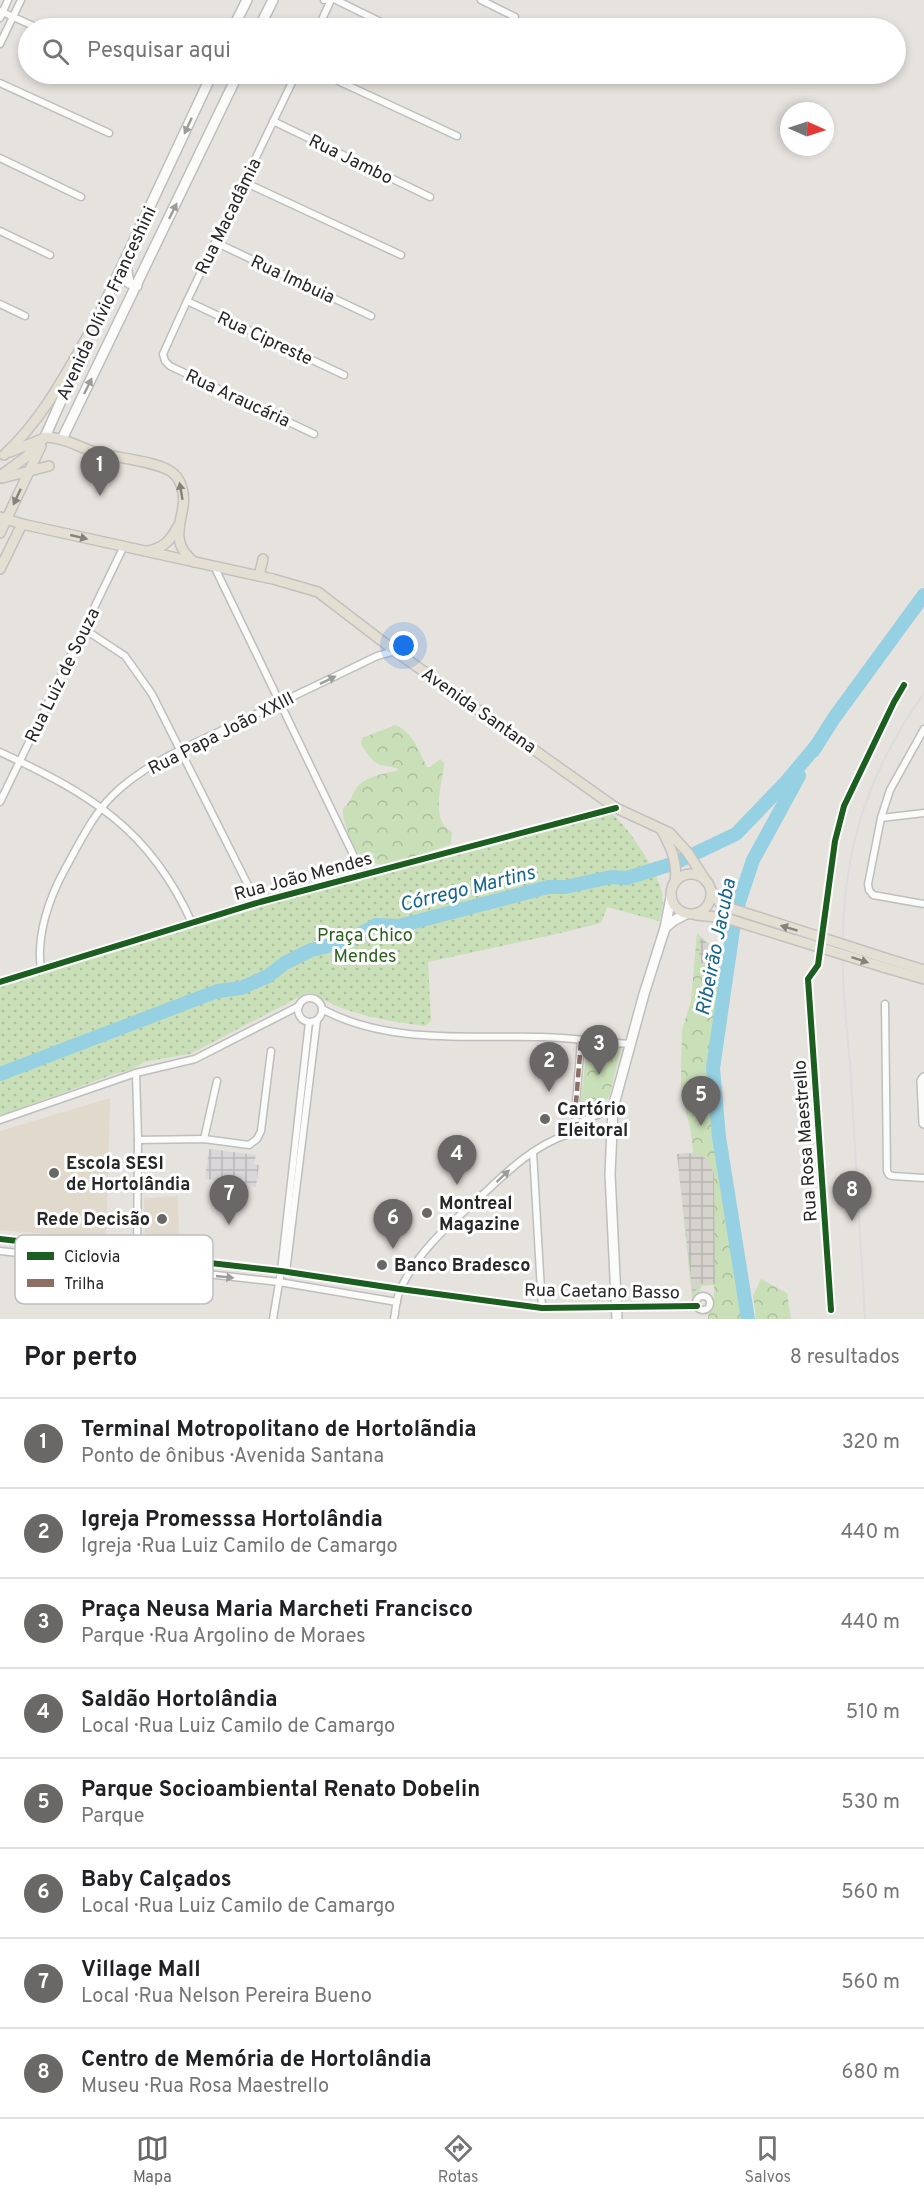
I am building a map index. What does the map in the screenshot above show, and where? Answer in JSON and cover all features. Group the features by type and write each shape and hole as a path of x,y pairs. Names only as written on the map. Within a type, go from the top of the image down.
{"main road":[{"path":"2,456 19,441 39,416 95,323"},
{"path":"2,456 45,437"},
{"path":"0,477 26,457 45,437"},
{"name":"Avenida Santana","path":"45,437 62,439 96,452 170,471 181,484 183,494 178,525 182,549 196,563"},
{"name":"Avenida Olívio Franceshini","path":"0,533 4,518 45,437"},
{"path":"0,477 49,466"},
{"name":"Avenida Santana","path":"4,518 123,548 259,576 318,592 395,651 616,808 670,833 690,856 720,903 884,963"},
{"path":"0,569 22,524"},
{"name":"Avenida Santana","path":"138,551 151,551 162,547 169,541 178,525"},
{"path":"259,576 263,559"},
{"path":"661,830 675,862 675,882 671,897 676,907 690,914 702,911 709,903 708,885 693,874 681,877 675,882"},
{"name":"Avenida Santana","path":"690,914 730,919 922,974"}],"street":[{"path":"0,44 8,0"},
{"path":"5,14 21,0"},
{"path":"238,18 247,0"},
{"path":"264,18 273,0"},
{"path":"323,18 331,0"},
{"path":"336,0 373,18"},
{"path":"481,0 516,17"},
{"path":"0,83 109,133"},
{"name":"Avenida Olívio Franceshini","path":"45,437 95,323 207,84"},
{"path":"62,439 233,84"},
{"name":"Rua Macadâmia","path":"164,359 164,350 186,301 291,84"},
{"path":"345,84 457,136"},
{"name":"Rua Jambo","path":"273,121 430,197"},
{"path":"0,158 81,197"},
{"path":"244,182 401,255"},
{"path":"0,231 50,255"},
{"name":"Rua Imbuia","path":"215,242 372,316"},
{"path":"125,260 129,283 136,286"},
{"name":"Rua Cipreste","path":"186,301 344,375"},
{"path":"0,304 25,316"},
{"name":"Rua Araucária","path":"164,359 170,366 314,434"},
{"name":"Rua Luiz de Souza","path":"0,802 123,548"},
{"path":"215,568 363,875"},
{"path":"84,629 125,656 152,694 257,903"},
{"name":"Rua Papa João XXIII","path":"377,656 386,644"},
{"name":"Rua Papa João XXIII","path":"41,969 39,957 41,937 57,883 83,835 101,809 129,781 179,751 377,656 395,651"},
{"name":"Rua Rosa Maestrello","path":"831,1311 808,979 818,965 830,872 844,806 904,685"},
{"path":"924,729 890,789 881,818 868,884 873,896 924,904"},
{"path":"0,752 67,786 122,823 153,855 177,892 192,923"},
{"name":"Rua João Mendes","path":"0,982 257,903 616,808"},
{"path":"881,818 924,813"},
{"path":"617,1319 611,1219 614,1108 630,1044 665,928 671,897"},
{"path":"665,928 673,921 690,914"},
{"path":"0,1120 136,1073 195,1059 299,1006 304,999 312,998 319,1002 322,1009 338,1018 367,1028 409,1034 547,1037 630,1044"},
{"path":"885,1004 887,1171 893,1176 924,1178"},
{"path":"299,1006 300,1016 313,1021"},
{"path":"273,1319 283,1271 313,1021 322,1009"},
{"path":"577,1128 580,1041"},
{"path":"138,1140 204,1139 249,1144 257,1139 261,1131 271,1051"},
{"path":"136,1073 137,1235"},
{"path":"924,1078 922,1081 924,1123"},
{"path":"204,1139 217,1081"},
{"path":"394,1319 400,1289 417,1260 439,1234 517,1163 614,1108"},
{"path":"577,1128 612,1129"},
{"path":"533,1152 542,1308"},
{"name":"Rua Caetano Basso","path":"0,1239 15,1241"},
{"path":"0,1251 15,1253"},
{"name":"Rua Caetano Basso","path":"213,1263 542,1308 697,1306"},
{"path":"213,1275 279,1282 397,1302"}],"shaded area":[{"path":"700,938 720,952 719,965 699,963"},
{"name":"Escola SESI de Hortolândia","path":"110,1098 106,1235 59,1235 0,1230 0,1131"},
{"path":"209,1149 256,1155 254,1164 259,1165 256,1187 250,1186 249,1191 214,1186 214,1180 205,1179"},
{"path":"696,1153 708,1160 714,1174 715,1284 699,1284 693,1295 677,1154"},
{"name":"Rede Decisão","path":"178,1196 179,1235 145,1235 144,1198"}],"green space":[{"path":"395,725 411,737 427,767 440,759 444,762 439,809 441,819 452,832 451,844 408,860 393,864 379,864 367,860 357,851 349,835 343,808 363,782 399,770 375,762 361,744 362,738"},
{"name":"Praça Chico Mendes","path":"609,812 631,836 647,859 658,881 663,901 659,921 607,907 601,923 428,962 431,1020 426,1026 395,1022 351,1011 309,992 190,1054 144,1062 131,1070 114,1074 0,1116 0,983 228,914"},
{"path":"697,933 715,949 725,953 710,1070 710,1092 735,1269 745,1319 708,1319 714,1301 714,1285 701,1286 700,1291 692,1298 677,1154 693,1153 691,1132 681,1091 681,1070 682,1030 691,1001"},
{"path":"587,1042 622,1044 609,1097 599,1105 580,1114"},
{"path":"761,1279 787,1293 791,1319 756,1319 753,1296"}],"waterway":[{"name":"Ribeirão Jacuba","path":"813,751 834,718 924,595"},
{"name":"Córrego Martins","path":"0,1074 218,991 241,988 268,976 285,963 311,950 346,942 376,925 399,926 548,887 565,887 611,877 627,878 675,863 736,834 786,782 817,745"},
{"name":"Ribeirão Jacuba","path":"748,1319 719,1137 713,1068 739,902 753,860 799,776"}],"railway":[{"path":"865,1319 844,988 845,897 858,826 870,792 884,759 924,693"}],"marked path":[{"path":"578,1131 575,1115 581,1041"}],"cycle path":[{"path":"831,1310 808,979 818,965 835,841 844,806 904,685"},
{"path":"0,982 260,902 616,808"},
{"path":"0,1239 15,1241"},
{"path":"213,1263 542,1308 697,1306"}],"place":[{"name":"Terminal Motropolitano de Hortolãndia","path":"100,496"},
{"name":"Praça Neusa Maria Marcheti Francisco","path":"599,1075"},
{"name":"Igreja Promesssa Hortolândia","path":"549,1092"},
{"name":"Cartório Eleitoral","path":"545,1119"},
{"name":"Parque Socioambiental Renato Dobelin","path":"701,1126"},
{"name":"Escola SESI de Hortolândia","path":"54,1173"},
{"name":"Saldão Hortolândia","path":"457,1185"},
{"name":"Montreal Magazine","path":"427,1213"},
{"name":"Rede Decisão","path":"162,1219"},
{"name":"Centro de Memória de Hortolândia","path":"852,1221"},
{"name":"Village Mall","path":"229,1225"},
{"name":"Baby Calçados","path":"393,1249"},
{"name":"Banco Bradesco","path":"382,1265"}]}
